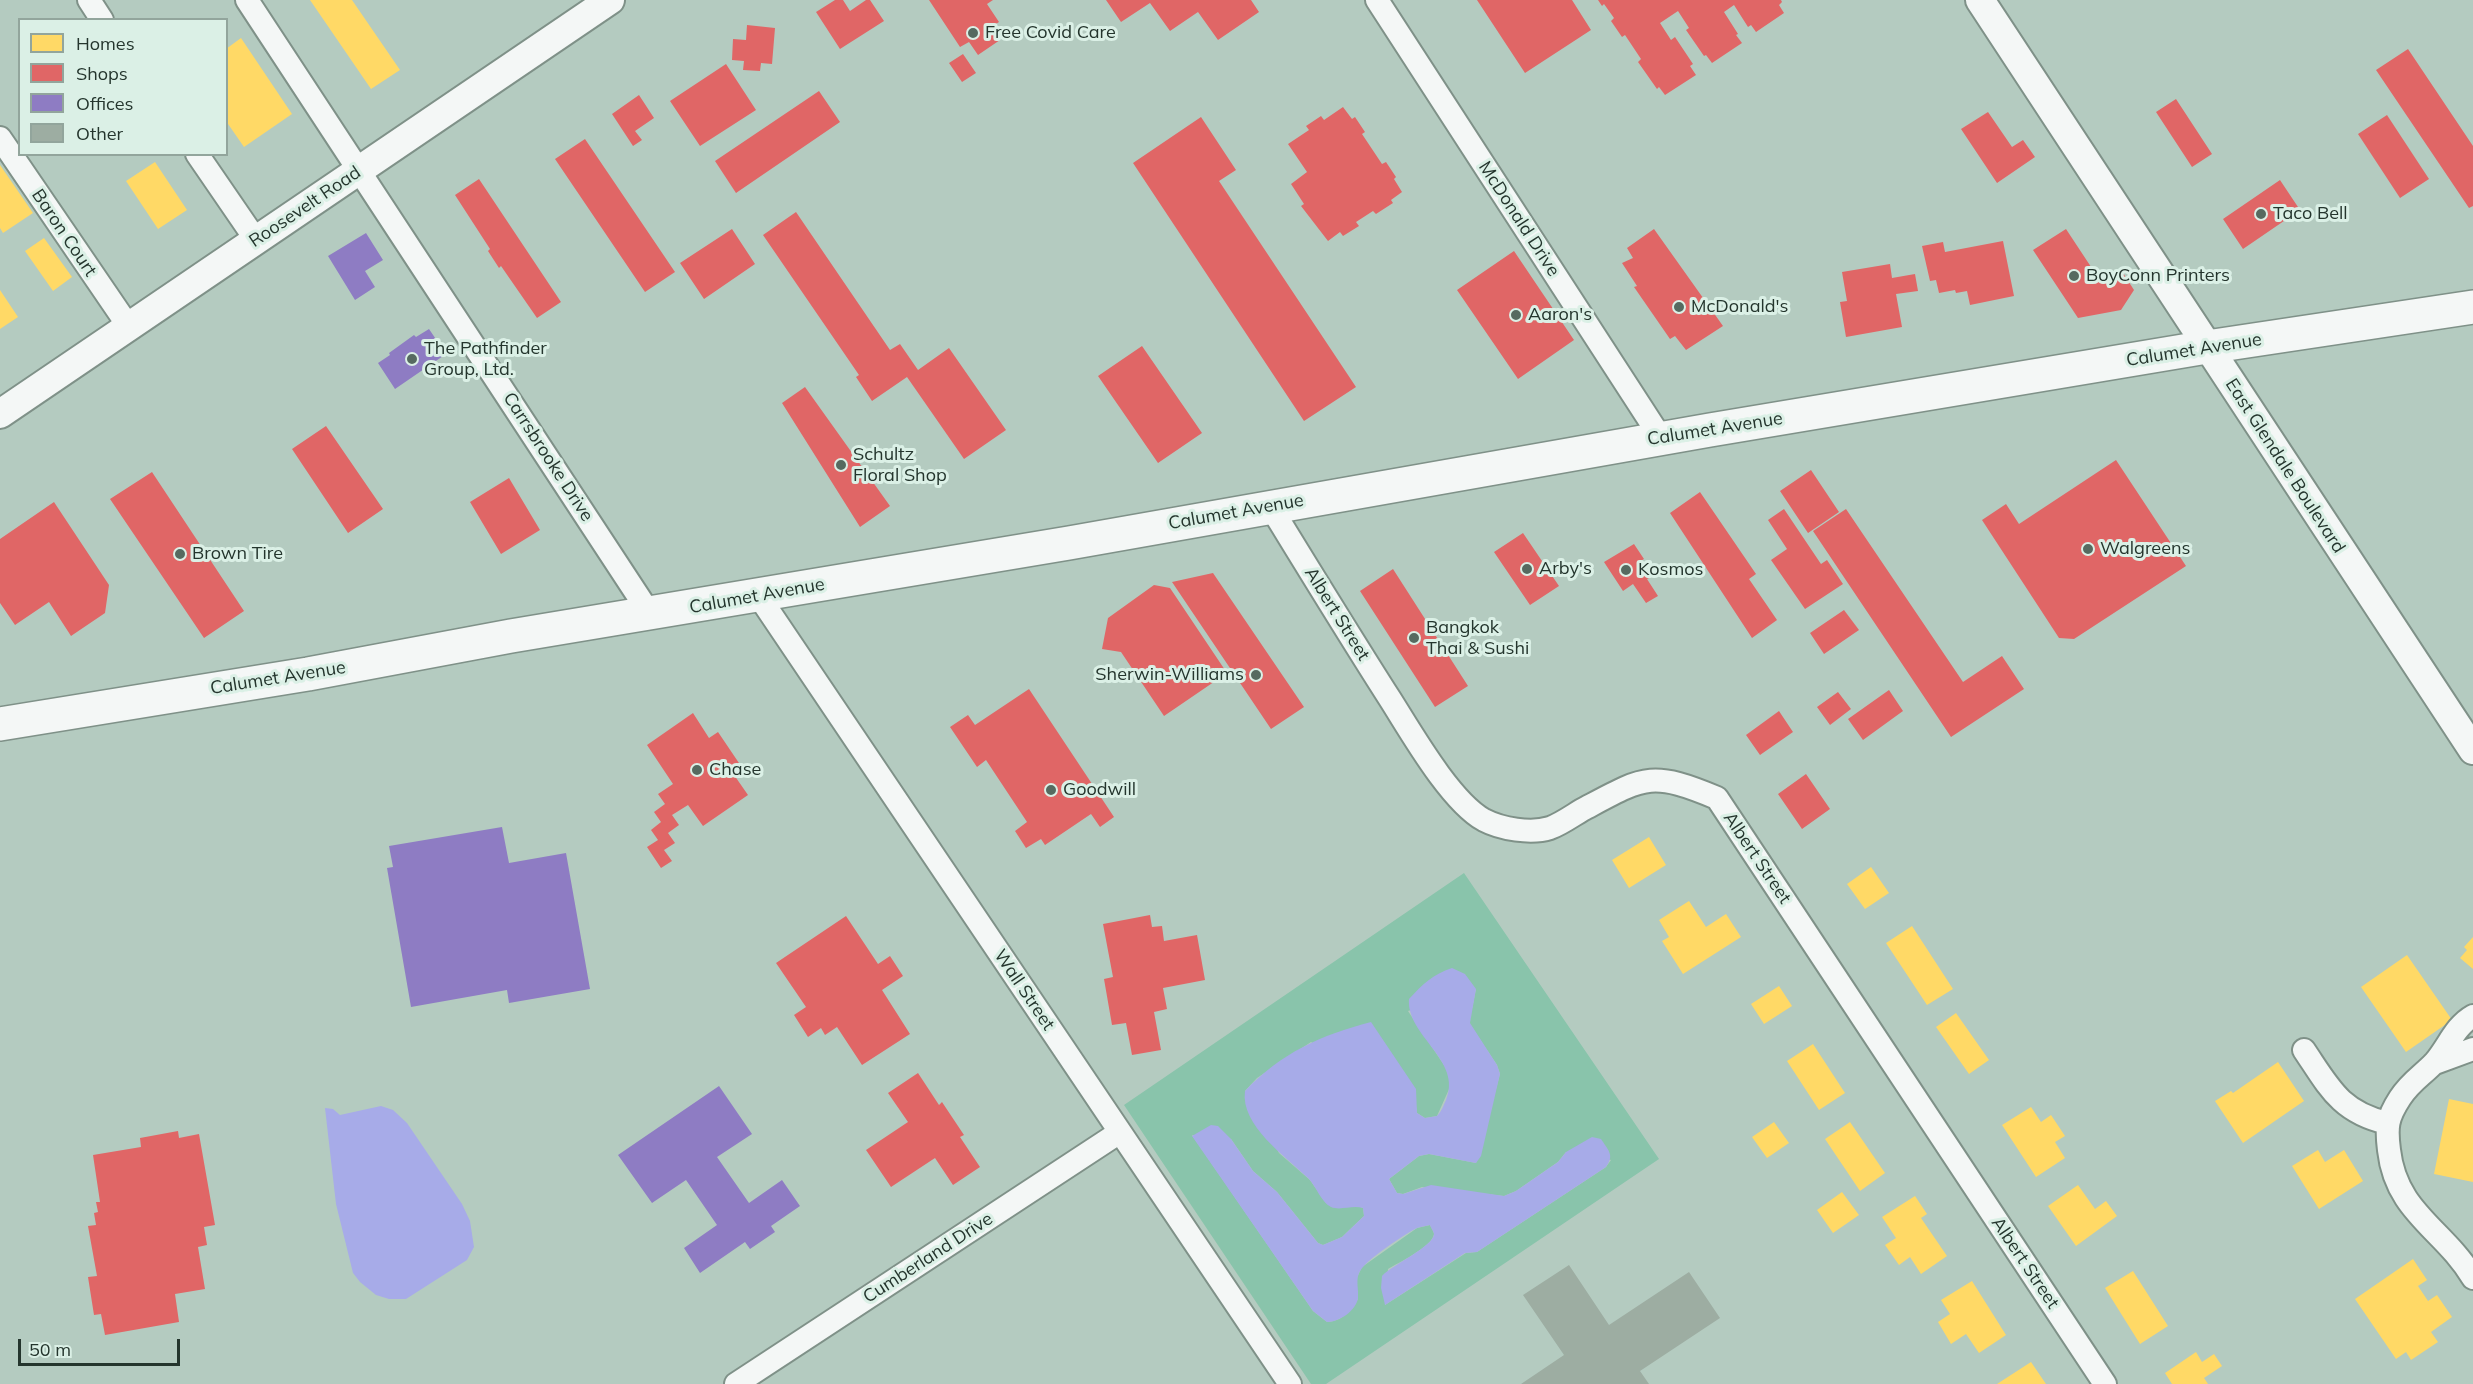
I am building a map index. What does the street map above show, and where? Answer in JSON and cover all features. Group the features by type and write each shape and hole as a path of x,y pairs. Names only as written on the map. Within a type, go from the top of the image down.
{"main road":[{"name":"Calumet Avenue","path":"0,724 308,674 511,636 650,614 1661,438 2207,347 2473,307"}],"street":[{"path":"89,0 101,18"},
{"name":"Carrsbrooke Drive","path":"247,0 650,614"},
{"name":"Roosevelt Road","path":"0,414 609,0"},
{"name":"McDonald Drive","path":"1377,0 1661,438"},
{"name":"East Glendale Boulevard","path":"1980,0 2473,750"},
{"name":"Baron Court","path":"0,138 129,327"},
{"path":"198,156 256,240"},
{"name":"Albert Street","path":"1270,506 1422,750 1467,806 1484,820 1502,827 1524,830 1549,828 1626,786 1647,780 1668,780 1717,798 2105,1384"},
{"name":"Wall Street","path":"758,595 1290,1384"},
{"path":"2473,1016 2455,1033 2435,1063 2415,1079 2399,1099 2387,1123 2391,1167 2400,1191 2412,1209 2457,1256 2473,1278"},
{"path":"2435,1063 2473,1049"},
{"path":"2304,1050 2339,1100 2353,1112 2387,1123"},
{"name":"Cumberland Drive","path":"736,1384 1120,1132"}],"green space":[{"path":"1464,873 1659,1159 1326,1384 1311,1384 1124,1105","holes":["1476,989 1469,1023 1497,1065 1500,1074 1476,1163 1429,1154 1419,1156 1389,1179 1397,1193 1403,1194 1422,1187 1504,1196 1516,1191 1558,1162 1566,1152 1611,1160 1606,1167 1477,1252 1466,1253 1385,1305 1388,1269 1422,1249 1432,1239 1434,1233 1430,1225 1417,1228 1362,1267 1356,1279 1358,1299 1341,1317 1327,1322 1313,1311 1192,1135 1231,1139 1253,1171 1277,1192 1318,1243 1323,1245 1342,1237 1364,1216 1363,1208 1355,1205 1337,1208 1326,1203 1310,1180 1279,1153 1245,1091 1257,1078 1311,1042 1415,1099 1417,1113 1425,1118 1437,1116 1450,1087 1448,1071 1408,1011"]}],"water":[{"path":"1452,968 1465,974 1476,989 1470,1023 1497,1065 1500,1074 1481,1156 1476,1163 1429,1154 1419,1156 1389,1179 1397,1193 1403,1194 1431,1185 1504,1196 1516,1191 1558,1162 1566,1152 1592,1137 1601,1139 1610,1153 1609,1163 1477,1252 1465,1253 1385,1305 1381,1288 1382,1276 1432,1239 1434,1234 1430,1225 1417,1228 1380,1252 1363,1267 1358,1278 1357,1303 1342,1318 1327,1322 1313,1311 1192,1136 1211,1125 1218,1126 1231,1139 1253,1171 1277,1192 1318,1243 1323,1245 1342,1237 1364,1216 1363,1208 1338,1208 1327,1205 1308,1178 1257,1128 1245,1104 1245,1091 1273,1066 1303,1047 1335,1033 1371,1022 1416,1089 1417,1113 1425,1118 1437,1116 1446,1100 1449,1086 1447,1073 1441,1060 1416,1025 1410,1012 1409,999 1428,980"},
{"path":"381,1106 393,1110 407,1123 462,1204 470,1221 474,1247 467,1260 406,1299 389,1299 376,1295 353,1273 336,1204 325,1108 333,1109 340,1115"}],"building: Homes":[{"path":"310,0 352,0 400,70 371,89"},
{"path":"241,38 292,114 244,147 228,124 228,48"},
{"path":"155,162 187,210 158,229 126,181"},
{"path":"0,165 33,213 3,233 0,228"},
{"path":"44,238 72,277 53,291 25,251"},
{"path":"0,290 18,317 0,329"},
{"path":"1649,837 1666,865 1629,888 1612,860"},
{"path":"1871,867 1889,893 1865,909 1847,884"},
{"path":"1689,901 1706,927 1726,914 1741,937 1683,974 1662,941 1669,937 1659,920"},
{"path":"1912,926 1953,989 1927,1005 1886,943"},
{"path":"2473,937 2473,969 2460,958 2467,950 2464,947"},
{"path":"2407,955 2452,1020 2406,1052 2361,987"},
{"path":"1779,986 1792,1006 1764,1024 1751,1004"},
{"path":"1956,1013 1989,1060 1969,1074 1936,1027"},
{"path":"1813,1044 1845,1093 1819,1110 1787,1061"},
{"path":"2278,1062 2304,1101 2243,1143 2215,1101 2231,1091 2233,1093"},
{"path":"2449,1099 2473,1104 2473,1182 2434,1174"},
{"path":"2031,1107 2041,1122 2051,1115 2065,1136 2055,1142 2065,1158 2036,1177 2002,1125"},
{"path":"1774,1122 1789,1143 1767,1158 1752,1137"},
{"path":"1850,1122 1885,1173 1860,1191 1825,1139"},
{"path":"2318,1150 2325,1162 2344,1150 2363,1181 2319,1209 2292,1166"},
{"path":"2078,1185 2095,1209 2106,1201 2117,1216 2076,1246 2048,1206"},
{"path":"1842,1192 1859,1215 1833,1233 1817,1210"},
{"path":"1915,1196 1927,1214 1921,1218 1947,1256 1921,1274 1910,1257 1899,1265 1885,1245 1896,1238 1882,1217"},
{"path":"2413,1259 2427,1280 2418,1286 2428,1301 2437,1295 2452,1317 2431,1332 2438,1342 2411,1360 2406,1352 2396,1359 2355,1299"},
{"path":"2133,1271 2168,1326 2140,1344 2105,1288"},
{"path":"1972,1281 2006,1335 1979,1353 1966,1334 1951,1344 1938,1322 1950,1314 1941,1300"},
{"path":"2196,1352 2202,1362 2214,1354 2222,1366 2204,1378 2208,1384 2172,1384 2165,1373"},
{"path":"2031,1362 2046,1384 1997,1384"}],"building: Shops":[{"path":"835,0 843,0 850,11 866,0 870,0 884,21 840,49 816,12"},
{"name":"Free Covid Care","path":"929,0 993,0 987,4 999,22 991,27 1000,40 978,55 969,42 960,47"},
{"path":"1106,0 1251,0 1259,12 1218,40 1198,12 1170,31 1150,3 1121,22"},
{"path":"1477,0 1572,0 1591,30 1525,73"},
{"path":"1598,0 1781,0 1779,5 1784,13 1756,32 1751,25 1748,27 1734,5 1724,12 1742,43 1712,63 1706,55 1704,56 1686,30 1689,28 1678,11 1660,23 1671,40 1675,37 1693,64 1690,66 1696,75 1665,95 1659,87 1657,89 1638,62 1641,59 1625,35 1622,37 1611,21 1614,18 1604,4 1602,6"},
{"path":"747,25 775,28 772,64 761,63 760,71 743,70 744,61 732,60 733,39 746,40"},
{"path":"2408,49 2473,146 2473,206 2469,208 2376,70"},
{"path":"963,54 976,73 962,82 949,63"},
{"path":"726,64 756,110 700,146 670,101"},
{"path":"819,91 840,122 736,193 715,161"},
{"path":"639,95 654,118 635,131 642,140 633,146 612,114"},
{"path":"2176,99 2212,154 2192,167 2156,112"},
{"path":"1343,107 1352,119 1355,117 1365,132 1362,134 1382,164 1386,162 1402,192 1391,200 1393,203 1376,214 1373,211 1356,222 1359,226 1343,236 1340,232 1328,241 1301,206 1304,204 1291,184 1307,172 1288,144 1309,130 1306,126 1321,116 1324,120"},
{"path":"1988,112 2012,147 2023,140 2035,157 1997,183 1961,129"},
{"path":"2387,115 2429,179 2400,198 2358,134"},
{"path":"1201,117 1236,170 1219,181 1356,387 1304,421 1133,163"},
{"path":"585,139 675,272 645,292 555,159"},
{"path":"479,179 561,302 537,318 501,266 499,268 488,251 490,249 455,195"},
{"name":"Taco Bell","path":"2280,180 2300,210 2243,249 2223,219"},
{"path":"796,212 890,350 900,344 918,370 949,348 1006,430 964,459 907,377 872,401 856,377 859,375 763,235"},
{"path":"732,229 755,264 704,299 680,263"},
{"name":"McDonald's","path":"1654,229 1723,326 1686,350 1675,336 1670,339 1634,287 1637,286 1622,263 1633,258 1627,248"},
{"name":"BoyConn Printers","path":"2066,229 2099,279 2123,273 2134,290 2121,310 2078,318 2033,250"},
{"path":"2003,241 2014,296 1970,305 1967,291 1956,293 1955,290 1939,293 1936,280 1930,281 1922,246 1943,242 1945,252"},
{"name":"Aaron's","path":"1514,251 1574,340 1518,379 1457,290"},
{"path":"1890,264 1892,278 1915,274 1918,291 1896,294 1902,327 1846,337 1840,302 1847,301 1842,272"},
{"path":"1142,346 1202,433 1158,463 1098,376"},
{"name":"Schultz Floral Shop","path":"805,387 890,506 860,527 782,403"},
{"path":"326,426 383,509 348,533 292,449"},
{"name":"Walgreens","path":"2116,460 2186,566 2074,639 2059,638 1982,520 2006,504 2019,524"},
{"path":"1811,470 1839,512 1808,533 1780,491"},
{"path":"152,472 244,611 204,638 110,499"},
{"path":"509,478 540,530 501,554 470,502"},
{"path":"1700,492 1756,574 1749,579 1777,620 1752,638 1670,513"},
{"path":"54,502 109,585 105,613 71,636 49,602 15,625 0,603 0,539"},
{"path":"1784,509 1821,564 1827,560 1843,584 1805,609 1771,560 1787,549 1768,520"},
{"path":"1846,509 1963,682 2002,656 2024,689 1951,737 1813,531"},
{"name":"Arby's","path":"1523,533 1559,586 1530,605 1494,552"},
{"name":"Kosmos","path":"1634,544 1644,559 1639,562 1658,596 1646,603 1633,584 1623,591 1604,562"},
{"name":"Bangkok Thai & Sushi","path":"1393,569 1468,686 1435,707 1360,591"},
{"path":"1213,573 1304,707 1271,729 1172,582"},
{"path":"1154,585 1170,588 1227,673 1164,716 1121,652 1102,649 1108,618"},
{"path":"1844,610 1859,630 1824,654 1810,633"},
{"name":"Goodwill","path":"1029,689 1114,817 1100,827 1091,814 1045,845 1041,839 1026,848 1015,831 1027,822 986,760 977,767 950,727 968,715 975,725"},
{"path":"1889,690 1903,711 1863,740 1848,719"},
{"path":"1838,692 1851,709 1830,725 1817,707"},
{"path":"1779,711 1793,732 1760,755 1746,735"},
{"path":"693,713 709,738 718,732 741,766 732,772 748,795 703,826 688,805 672,815 679,825 668,833 675,843 664,850 672,861 661,868 647,847 658,840 651,830 661,822 654,812 665,804 658,794 673,784 647,745"},
{"path":"1806,774 1830,809 1802,829 1778,794"},
{"path":"1150,915 1152,927 1162,926 1164,941 1197,935 1205,980 1163,988 1167,1009 1154,1012 1161,1050 1132,1055 1126,1023 1112,1025 1104,979 1113,977 1103,924"},
{"path":"846,916 878,964 890,956 903,976 882,990 910,1034 862,1065 837,1027 825,1035 821,1028 808,1037 794,1015 806,1007 776,963"},
{"path":"918,1073 939,1105 942,1102 964,1135 960,1137 980,1167 953,1185 935,1158 891,1187 866,1150 908,1122 888,1093"},
{"path":"178,1131 179,1138 199,1134 215,1225 204,1227 207,1245 198,1247 205,1289 175,1294 179,1322 105,1335 101,1314 94,1315 88,1277 97,1276 88,1226 96,1225 94,1213 98,1212 96,1202 100,1202 93,1155 141,1147 140,1138"}],"building: Offices":[{"path":"366,233 383,260 365,271 375,287 355,300 328,256"},
{"name":"The Pathfinder Group, Ltd.","path":"429,329 446,354 395,389 378,363 414,335 416,337"},
{"path":"502,827 509,863 566,853 590,989 509,1003 507,990 411,1007 387,868 393,867 389,846"},
{"path":"719,1086 752,1134 717,1157 749,1203 782,1180 800,1206 771,1226 775,1232 750,1249 745,1242 700,1273 684,1248 717,1225 686,1180 652,1203 618,1155"}],"building: Other":[{"path":"1569,1265 1609,1325 1689,1272 1720,1318 1640,1371 1649,1384 1521,1384 1564,1355 1523,1295"}],"place":[{"name":"Free Covid Care","path":"973,33"},
{"name":"Taco Bell","path":"2261,214"},
{"name":"BoyConn Printers","path":"2074,276"},
{"name":"McDonald's","path":"1679,307"},
{"name":"Aaron's","path":"1516,315"},
{"name":"The Pathfinder Group, Ltd.","path":"412,359"},
{"name":"Schultz Floral Shop","path":"841,465"},
{"name":"Walgreens","path":"2088,549"},
{"name":"Brown Tire","path":"180,554"},
{"name":"Arby's","path":"1527,569"},
{"name":"Kosmos","path":"1626,570"},
{"name":"Bangkok Thai & Sushi","path":"1414,638"},
{"name":"Sherwin-Williams","path":"1256,675"},
{"name":"Chase","path":"697,770"},
{"name":"Goodwill","path":"1051,790"}]}
